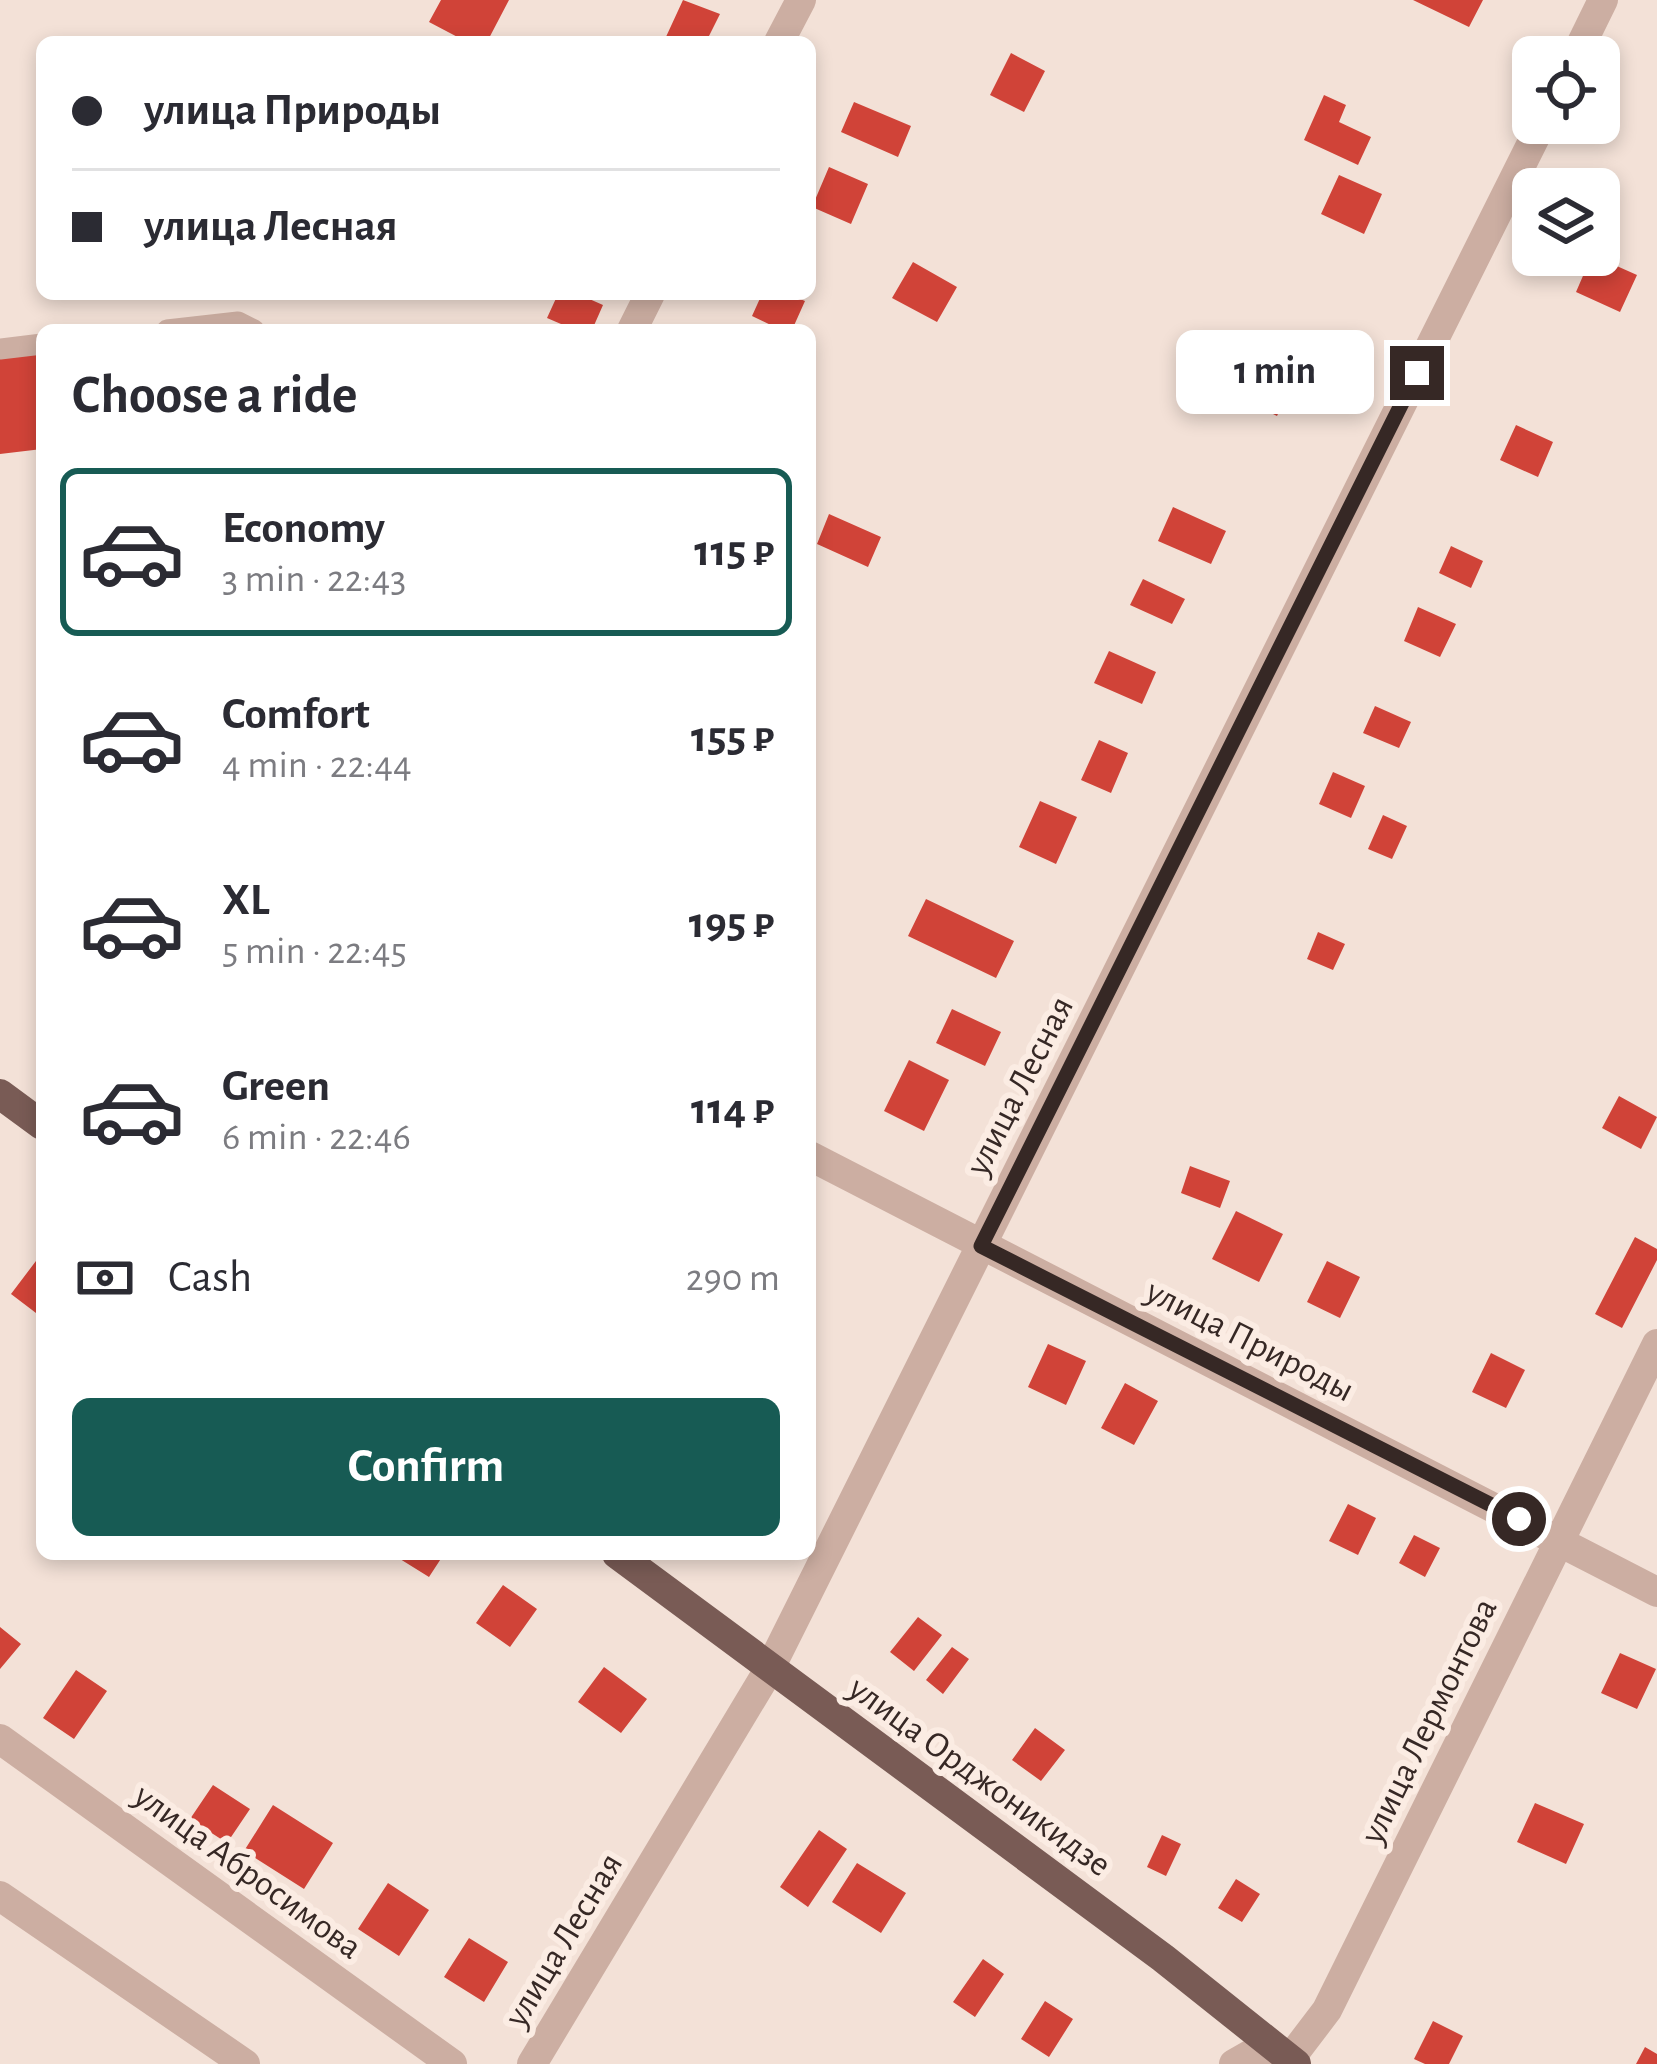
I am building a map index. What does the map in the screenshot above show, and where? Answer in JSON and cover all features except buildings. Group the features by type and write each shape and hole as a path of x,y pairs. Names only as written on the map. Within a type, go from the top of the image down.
{"main road":[{"path":"0,1094 36,1121"},
{"name":"улица Орджоникидзе","path":"625,1560 1162,1958 1292,2062"}],"street":[{"path":"782,36 801,0"},
{"path":"1586,36 1604,0"},
{"name":"улица Лесная","path":"532,2064 770,1668 1532,144"},
{"name":"улица Природы","path":"816,1159 1657,1592"},
{"name":"улица Лермонтова","path":"1292,2062 1327,2010 1657,1344"},
{"name":"улица Абросимова","path":"0,1739 452,2064"},
{"path":"0,1895 245,2064"},
{"path":"1234,2064 1256,2052 1292,2062"}],"lane":[{"path":"0,349 36,345"}],"route":[{"path":"1417,373 981,1246 1519,1519"}]}
